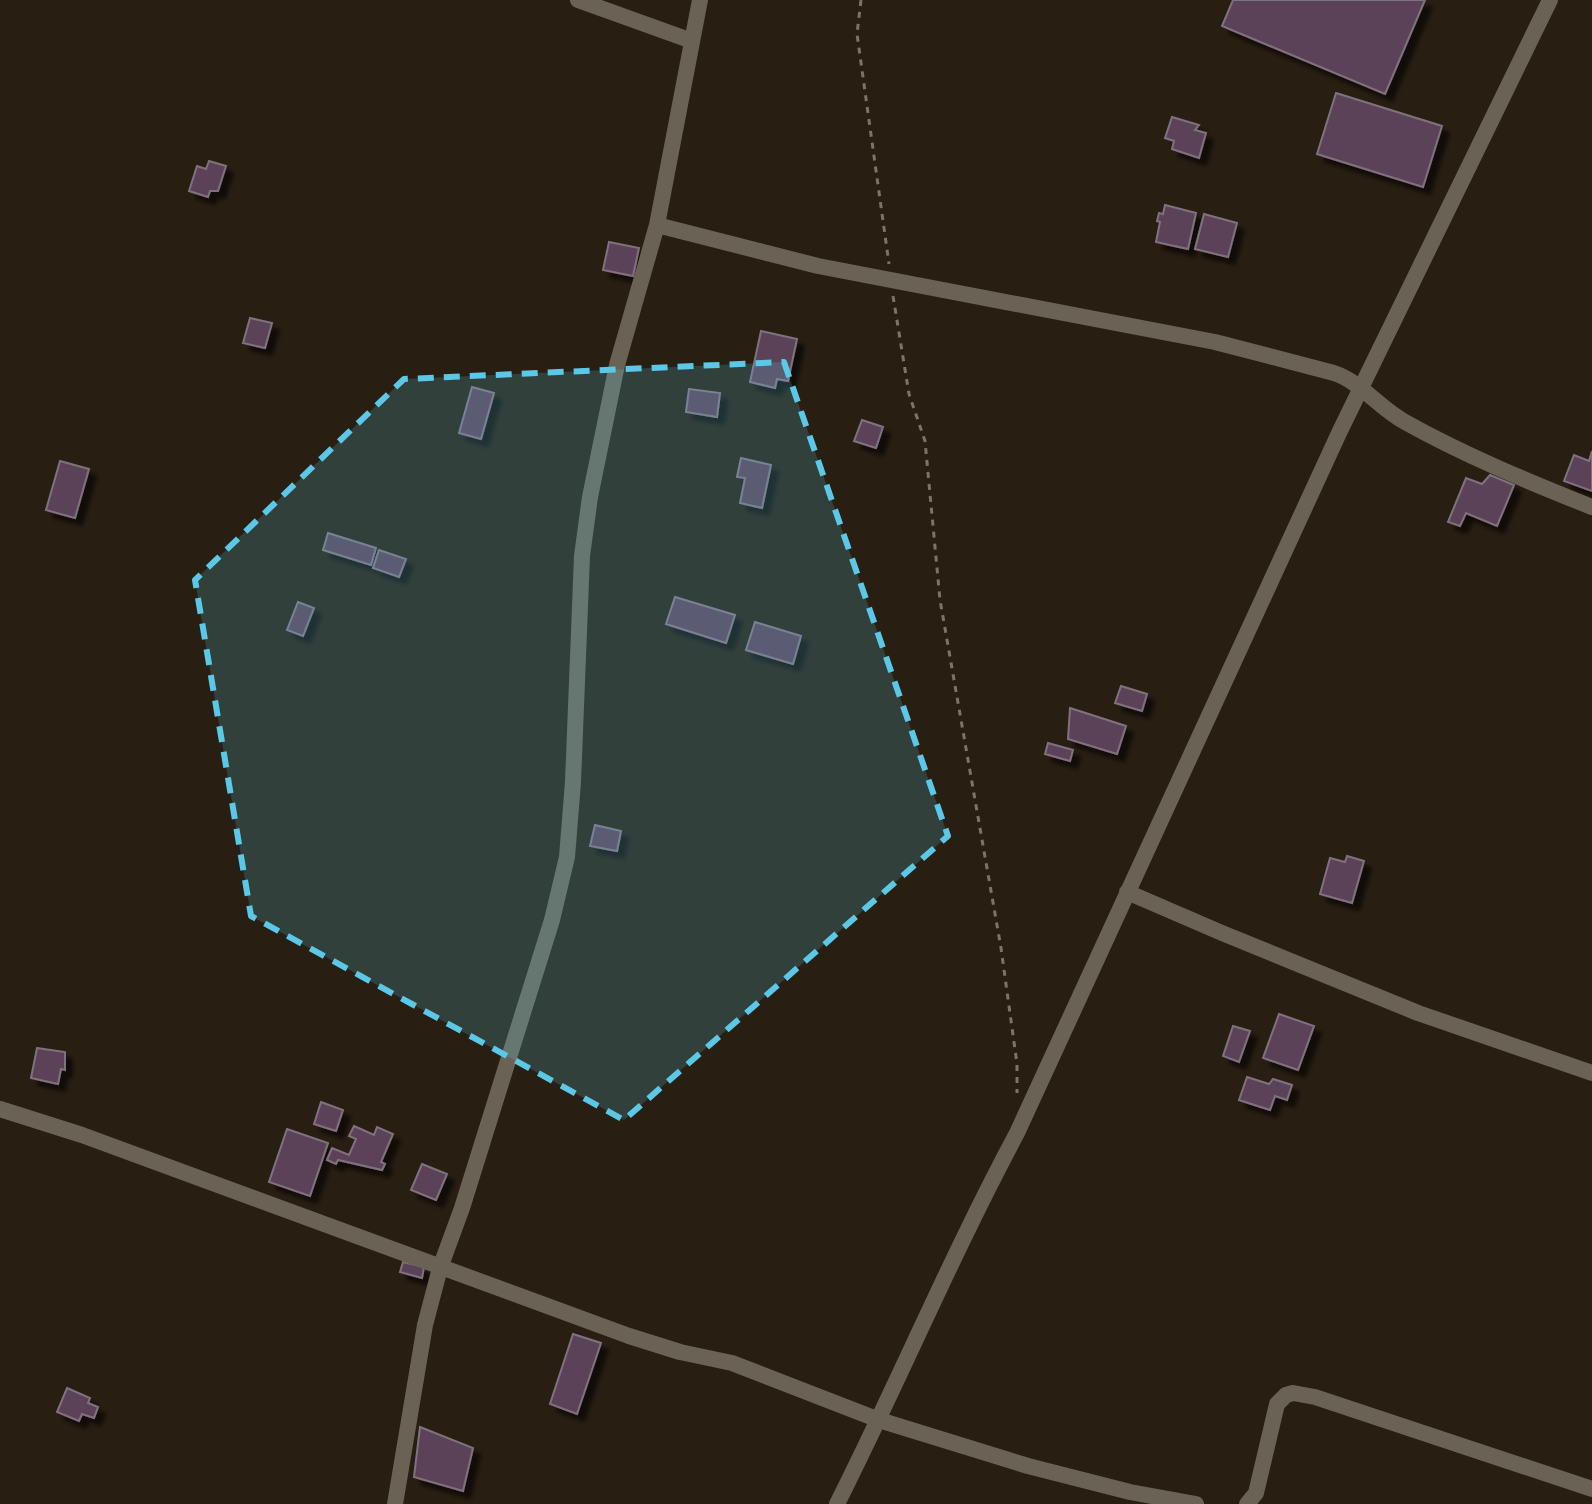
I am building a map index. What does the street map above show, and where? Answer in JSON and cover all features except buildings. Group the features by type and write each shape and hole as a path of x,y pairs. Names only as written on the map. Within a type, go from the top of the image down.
{"street":[{"path":"578,0 692,41"},
{"path":"395,1504 425,1325 440,1268 462,1208 543,950 567,857 582,556 590,497 617,365 657,225 700,0"},
{"path":"837,1504 984,1194 1017,1133 1307,500 1550,0"},
{"path":"657,225 818,266 1215,342 1341,375 1379,406 1421,431 1592,507"},
{"path":"1127,892 1418,1013 1592,1073"},
{"path":"0,1109 82,1135 629,1336 732,1363 879,1420 1028,1466 1130,1492 1196,1504"},
{"path":"1247,1504 1256,1493 1277,1404 1293,1393 1395,1422 1592,1489"}],"path":[{"path":"861,0 857,34 891,279 909,394 925,441 940,600 1001,948 1017,1064 1017,1105"}],"highlighted area":[{"path":"784,362 948,836 624,1120 251,916 195,580 404,379"}]}
